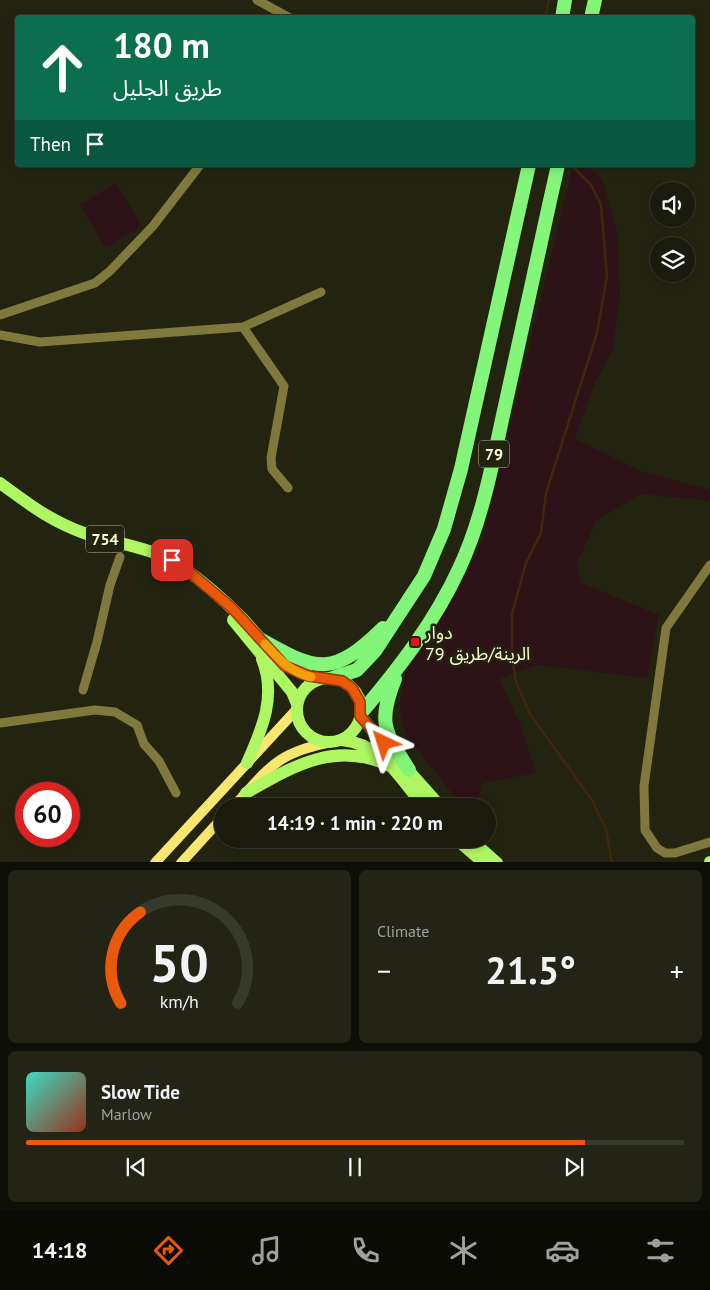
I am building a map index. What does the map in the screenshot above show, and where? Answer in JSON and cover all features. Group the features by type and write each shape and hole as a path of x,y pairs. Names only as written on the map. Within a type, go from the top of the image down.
{"highway":[{"path":"563,15 566,0"},
{"path":"592,15 595,0"},
{"name":"79","path":"327,679 350,674 362,666 424,576 452,506 529,167"},
{"name":"79","path":"361,714 399,669 432,619 459,569 480,514 558,167"},
{"path":"259,644 301,661 324,665 335,663 362,648 401,610"},
{"path":"399,669 387,698 384,726 409,770"}],"main road":[{"name":"754","path":"0,482 48,518 84,533 144,549 172,560 242,618 292,692 300,723 307,734 316,740 367,745 382,757 417,798"},
{"name":"754","path":"259,644 292,670 345,682 354,691 360,702 361,714 433,798"},
{"path":"248,763 264,722 269,696 266,671 259,644"},
{"path":"156,862 248,763 297,706 307,686 327,679"},
{"path":"241,798 268,769 289,754 306,747 337,741 353,732 361,714"},
{"path":"246,793 292,768 330,756 367,756 390,766"},
{"path":"181,862 214,827"},
{"path":"467,848 484,862"},
{"path":"481,848 497,862"}],"street":[{"path":"257,0 284,15"},
{"path":"0,316 94,283 110,270 153,226 198,167"},
{"path":"0,335 40,342 243,327 321,292"},
{"path":"243,327 284,386 271,458 272,469 288,488"},
{"path":"83,690 97,642 110,585 120,557"},
{"path":"710,565 666,628 644,786 645,830 657,848 664,853 675,853 710,842"},
{"path":"0,723 96,710 115,712 137,725 144,744 159,761 176,792"}],"shaded area":[{"path":"573,167 588,167 602,179 618,235 620,297 613,349 595,383 575,439 638,470 710,490 710,501 641,494 597,520 577,563 581,583 659,615 647,678 537,665 499,679 522,728 536,773 483,783 478,798 456,798 407,736 401,723 400,702 405,674 463,582 483,538"},
{"path":"116,183 142,226 106,248 80,205"}],"waterway":[{"path":"546,15 549,0"},
{"path":"573,167 591,185 601,205 607,276 597,333 546,493 541,533 526,563 512,614 512,656 516,682 530,714 592,800 606,829 612,862"}],"slow traffic":[{"path":"265,644 285,666 299,674 311,677"}],"place":[{"name":"دوار الرينة/طريق 79","path":"415,642"}],"route":[{"path":"172,560 232,608 285,666 299,674 321,679 334,678 345,682 352,688 360,702 360,716 384,743"}]}
